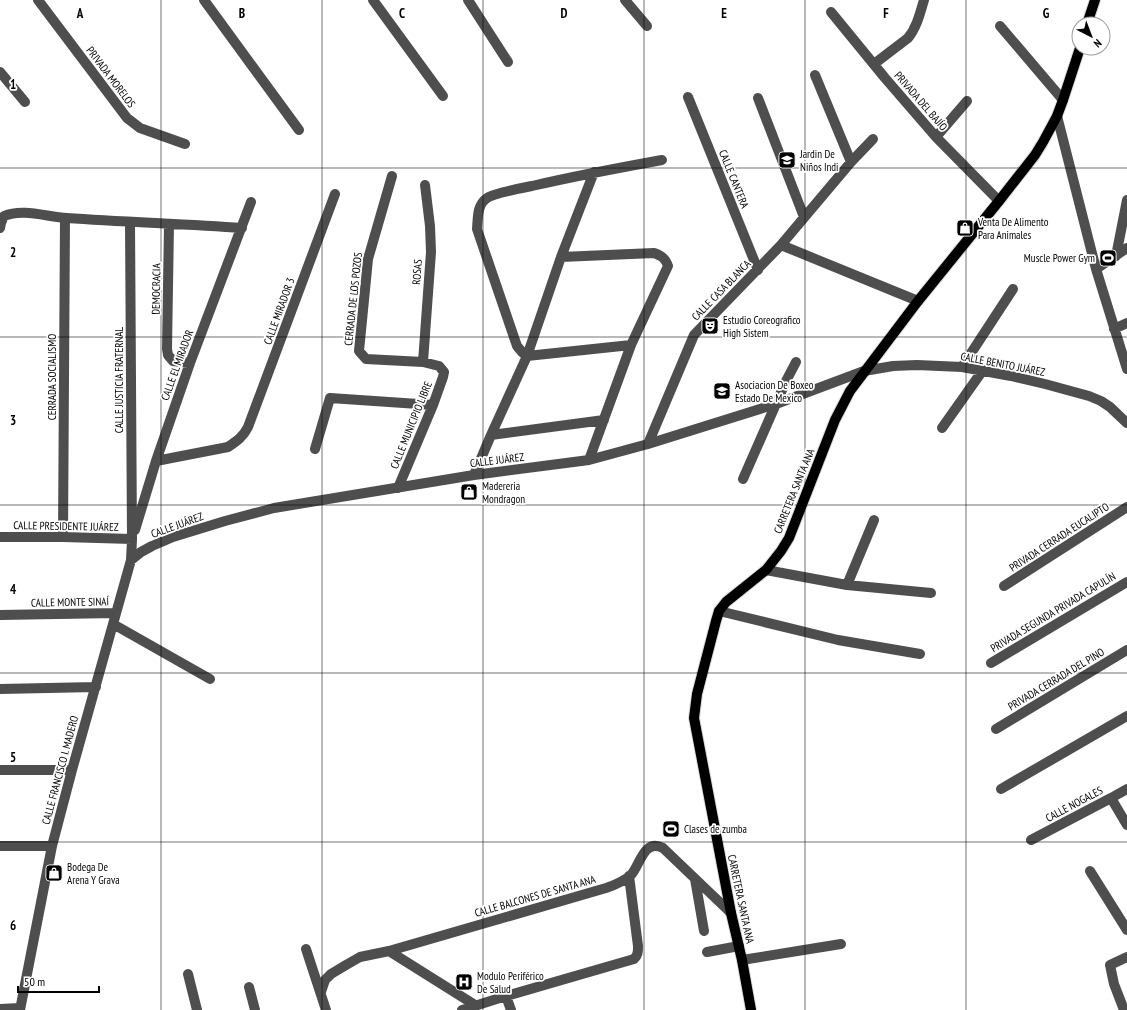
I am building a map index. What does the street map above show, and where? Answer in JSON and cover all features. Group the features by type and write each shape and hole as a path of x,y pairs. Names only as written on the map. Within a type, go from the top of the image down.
{"main road":[{"path":"1090,16 1095,0"},
{"name":"CARRETERA SANTA ANA","path":"751,1010 694,718 697,694 719,611 726,602 766,570 781,551 789,538 835,420 850,390 918,301 1035,154 1057,116 1077,56"}],"street":[{"name":"PRIVADA MORELOS","path":"38,0 126,118 140,128 185,144"},
{"path":"204,0 299,130"},
{"path":"373,0 443,96"},
{"path":"468,0 508,62"},
{"path":"626,0 647,26"},
{"path":"874,64 908,38 912,33 924,0"},
{"name":"PRIVADA DEL BAJÍO","path":"831,12 936,137 999,201"},
{"path":"1000,26 1063,100"},
{"path":"0,72 25,102"},
{"path":"815,75 851,162"},
{"name":"CALLE CANTERA","path":"688,98 758,270"},
{"path":"758,98 804,217"},
{"path":"936,137 967,101"},
{"path":"1057,116 1096,269 1127,369"},
{"name":"CALLE CASA BLANCA","path":"648,444 694,335 781,245 851,162 873,139"},
{"path":"631,345 527,356 522,352 517,346 477,228 478,213 482,203 489,197 521,188 594,172 662,160"},
{"path":"474,475 527,356 561,257 594,172"},
{"name":"CERRADA DE LOS POZOS","path":"392,176 368,259 359,351 366,359 422,362"},
{"name":"ROSAS","path":"422,362 431,252 430,226 425,185"},
{"name":"CALLE MIRADOR 3","path":"156,461 228,447 243,436 248,427 335,194"},
{"path":"1116,256 1127,200"},
{"name":"CALLE EL MIRADOR","path":"132,539 156,461 190,363 251,202"},
{"path":"0,228 4,216 12,213 22,213 65,218 242,228"},
{"name":"CERRADA SOCIALISMO","path":"63,537 65,218"},
{"name":"CALLE JUSTICIA FRATERNAL","path":"130,222 132,539"},
{"name":"DEMOCRACIA","path":"169,224 167,349 168,354 173,361 190,363"},
{"path":"781,245 918,301"},
{"path":"1096,269 1127,248"},
{"path":"561,257 654,253 662,256 666,260 668,266 631,345 589,460"},
{"path":"962,367 1014,289"},
{"path":"1114,329 1127,323"},
{"name":"CALLE MUNICIPIO LIBRE","path":"398,488 444,377 444,372 439,366 422,362"},
{"path":"743,479 786,381 796,362"},
{"name":"CALLE BENITO JUÁREZ","path":"864,371 893,366 917,365 962,367 983,370 1089,396 1110,407 1127,423"},
{"path":"942,428 983,370"},
{"name":"CALLE JUÁREZ","path":"131,560 141,552 173,537 274,508 474,475 589,460 648,444 776,404 864,371"},
{"path":"315,449 330,398 433,405"},
{"path":"491,435 604,420"},
{"name":"PRIVADA CERRADA EUCALIPTO","path":"1004,586 1127,507"},
{"path":"847,586 874,520"},
{"name":"CALLE PRESIDENTE JUÁREZ","path":"0,537 132,539"},
{"name":"CALLE FRANCISCO I. MADERO","path":"20,1009 52,846 131,560 132,539"},
{"path":"766,570 847,586 931,593"},
{"name":"PRIVADA SEGUNDA PRIVADA CAPULÍN","path":"991,663 1127,582"},
{"path":"719,611 838,640 920,654"},
{"name":"CALLE MONTE SINAÍ","path":"0,615 116,613"},
{"path":"113,624 210,679"},
{"name":"PRIVADA CERRADA DEL PINO","path":"996,729 1127,650"},
{"path":"0,689 96,687"},
{"path":"1001,789 1127,716"},
{"path":"0,770 72,770"},
{"name":"CALLE NOGALES","path":"1031,840 1127,789"},
{"path":"1111,798 1127,825"},
{"path":"0,846 52,846"},
{"name":"CALLE BALCONES DE SANTA ANA","path":"321,992 325,980 331,974 360,957 390,950 619,883 632,873 646,850 656,846 663,848 731,912"},
{"path":"1090,871 1127,930"},
{"path":"462,1010 630,961 636,957 638,953 638,946 629,876"},
{"path":"695,879 704,931"},
{"path":"742,960 841,944"},
{"path":"707,952 739,946"},
{"path":"306,949 326,1010"},
{"path":"390,950 475,1005"},
{"path":"1124,1010 1114,984 1110,965 1127,957"},
{"path":"188,974 197,1010"},
{"path":"249,987 255,1010"},
{"path":"506,996 511,1010"},
{"path":"0,1009 20,1009"}],"place":[{"name":"Jardin De Niños Indi","path":"787,160"},
{"name":"Venta De Alimento Para Animales","path":"965,228"},
{"name":"Muscle Power Gym","path":"1108,258"},
{"name":"Estudio Coreografico High Sistem","path":"710,326"},
{"name":"Asociacion De Boxeo Estado De Mexico","path":"722,391"},
{"name":"Madereria Mondragon","path":"469,492"},
{"name":"Clases de zumba","path":"671,829"},
{"name":"Bodega De Arena Y Grava","path":"54,873"},
{"name":"Modulo Periférico De Salud","path":"464,982"}]}
